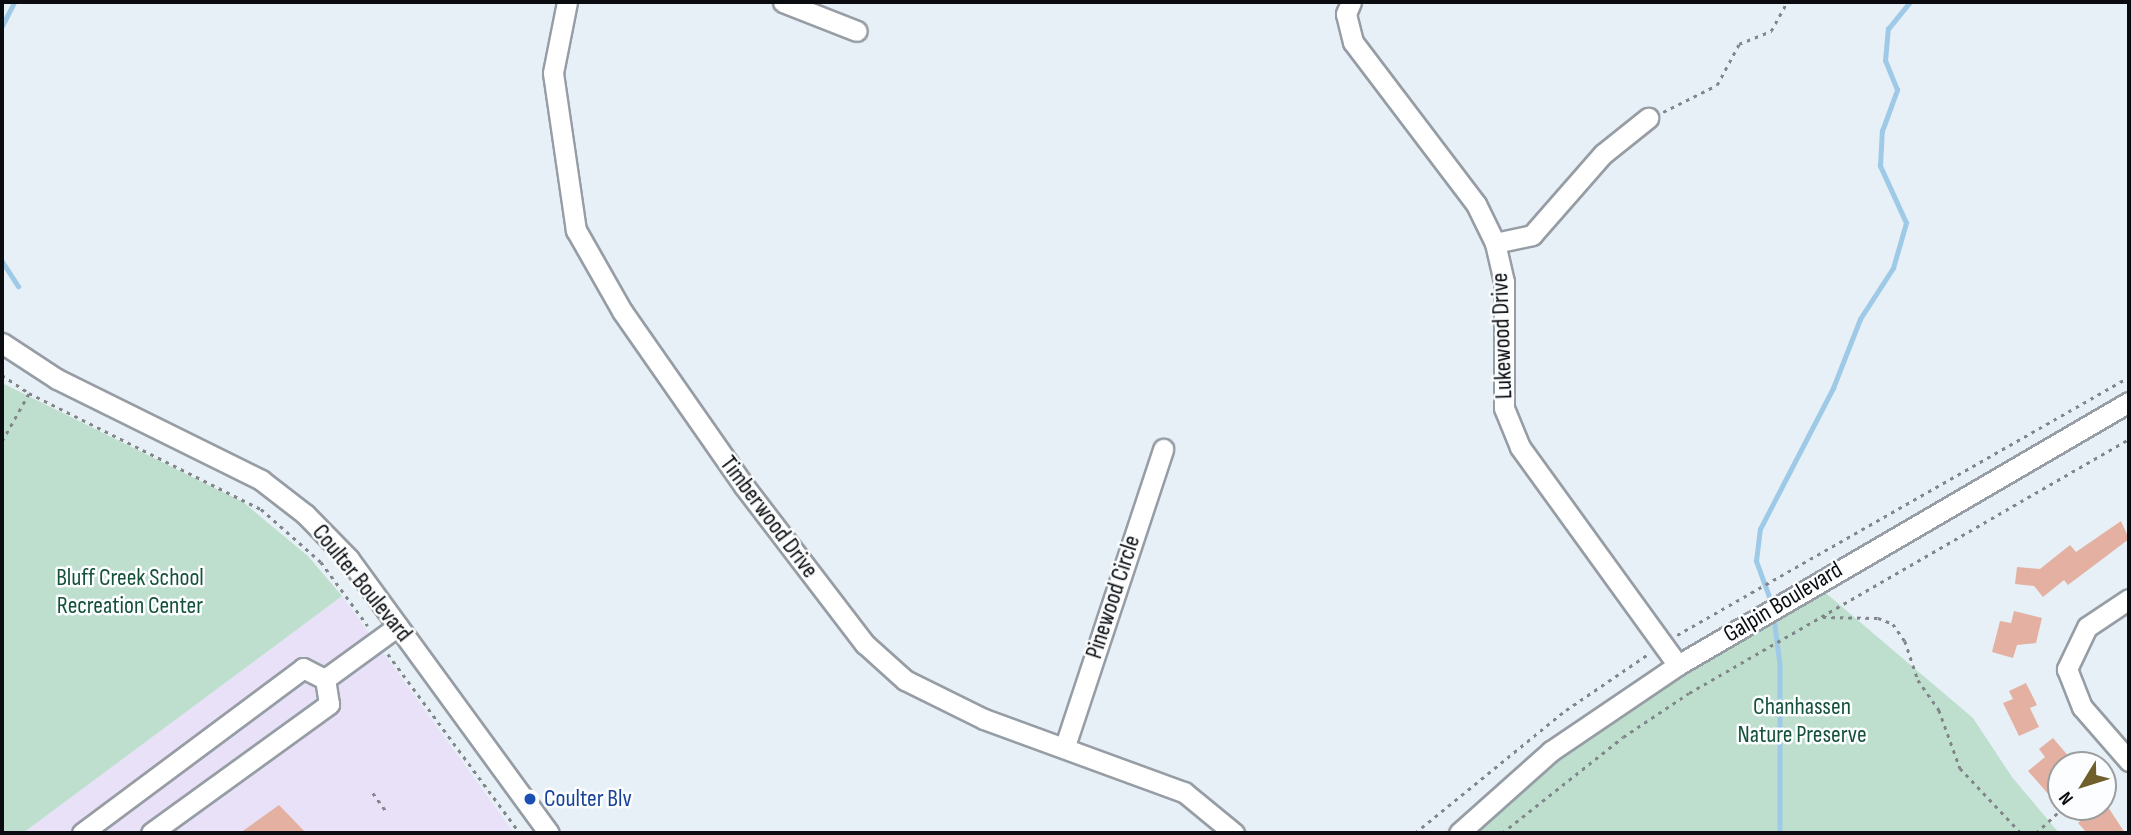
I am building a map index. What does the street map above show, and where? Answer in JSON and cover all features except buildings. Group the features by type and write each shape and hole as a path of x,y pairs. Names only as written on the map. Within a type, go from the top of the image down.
{"street":[{"name":"Timberwood Drive","path":"567,2 553,73 576,230 622,311 744,486 864,644 905,680 984,719 1065,746 1184,792 1234,833"},
{"path":"783,2 857,31"},
{"name":"Lukewood Drive","path":"1351,2 1346,14 1353,42 1476,204 1495,243 1503,282 1504,408 1520,447 1678,665"},
{"path":"1495,243 1532,235 1603,154 1648,118"},
{"name":"Coulter Boulevard","path":"2,343 57,379 269,486 330,537 549,833"},
{"name":"Galpin Boulevard","path":"1459,833 1551,751 1678,665 2129,402"},
{"name":"Pinewood Circle","path":"1065,746 1163,449"},
{"path":"2129,599 2087,627 2067,669 2082,707 2129,761"},
{"path":"324,679 398,626"},
{"path":"82,833 303,668 324,679"},
{"path":"151,833 329,704 324,679"}],"path":[{"path":"1648,118 1717,85 1739,44 1771,31 1787,2"},
{"path":"2,374 29,393 261,509 321,562 520,833"},
{"path":"2,441 29,393"},
{"path":"1502,833 1623,737 1821,617 2129,439"},
{"path":"1821,617 1839,621 1878,618 1893,624 1905,641 1918,680 1939,710 1960,768 2021,833"},
{"path":"373,793 387,812"},
{"path":"2035,833 2048,821"}],"shaded area":[{"path":"342,596 514,833 23,833"}],"green space":[{"name":"Bluff Creek School Recreation Center","path":"2,383 243,502 308,556 342,596 23,833 2,833"},
{"name":"Chanhassen Nature Preserve","path":"1814,583 1973,718 2012,777 2059,833 1459,833 1551,751"}],"waterway":[{"path":"2,26 14,2"},
{"path":"1772,605 1756,561 1760,529 1833,388 1860,319 1893,268 1906,223 1880,166 1882,131 1897,90 1885,61 1888,29 1910,2"},
{"path":"2,261 18,286"},
{"path":"1774,618 1780,664 1780,833"}],"place":[{"name":"Coulter Blv","path":"530,799"}]}
